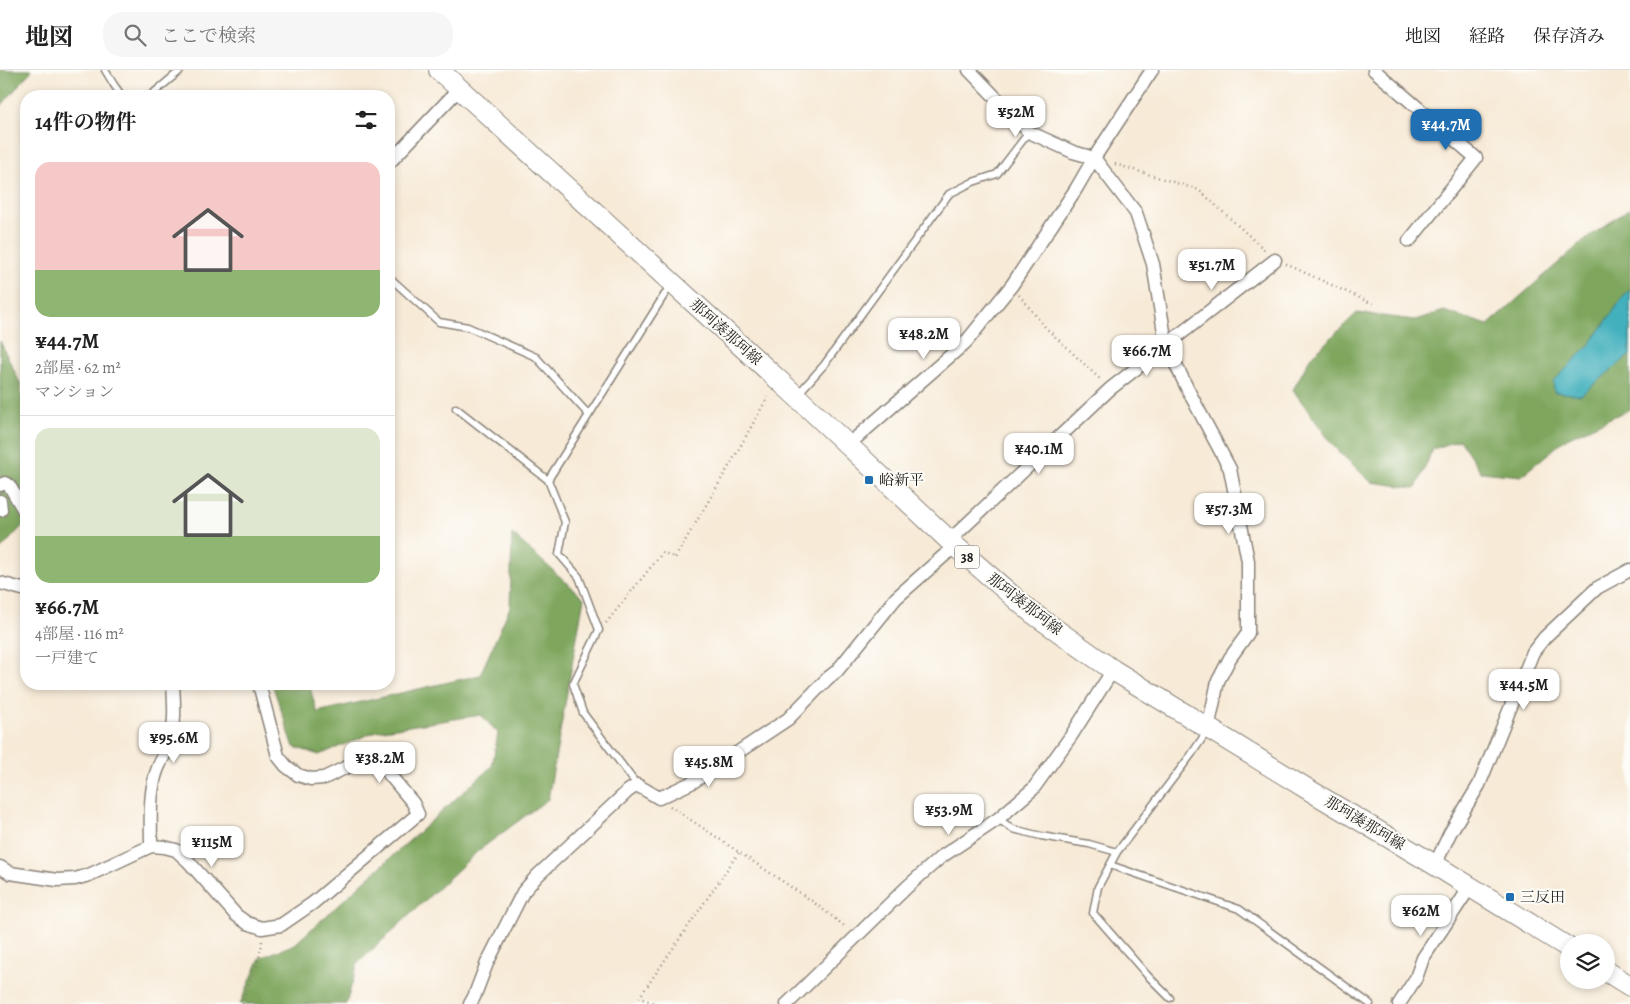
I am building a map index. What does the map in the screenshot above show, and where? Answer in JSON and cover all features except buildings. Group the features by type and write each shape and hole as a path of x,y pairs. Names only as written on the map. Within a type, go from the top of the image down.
{"main road":[{"name":"那珂湊那珂線","path":"439,70 778,379 952,544 1031,612 1113,670 1208,729 1435,864 1560,942"},
{"path":"1615,977 1630,986"}],"street":[{"path":"969,70 1029,132 1073,152 1094,158 1136,213 1152,264 1166,344 1230,469 1248,561 1248,633 1230,658 1218,680 1208,729"},
{"path":"848,446 966,342 1012,285 1152,70"},
{"path":"1374,70 1476,158 1408,241"},
{"path":"395,157 459,89"},
{"path":"470,1004 487,963 523,892 537,876 628,791 637,785 659,798 693,782 788,718 837,671 896,598 1110,389 1275,260"},
{"path":"0,485 5,483 9,486 20,504"},
{"path":"1435,864 1450,833 1479,785 1533,652 1545,637 1597,588 1630,570"},
{"path":"0,583 20,588"},
{"path":"787,1004 907,887 941,857 998,819 1033,789 1071,736 1113,670"},
{"path":"151,846 150,812 154,778 170,743 174,724 174,690"},
{"path":"0,867 10,873 57,880 75,879 89,875 151,846 164,847 176,850 236,915 247,923 262,928 281,925 313,903 418,814 413,803 379,762 370,759 351,765 324,778 311,779 298,775 286,766 278,756 260,690"},
{"path":"1398,1004 1416,978 1424,958 1470,887"}],"lane":[{"path":"106,70 118,90"},
{"path":"157,90 180,70"},
{"path":"796,396 824,365 949,194 973,182 997,174 1029,132"},
{"path":"395,282 439,322 468,327 536,357 588,414"},
{"path":"548,480 672,283"},
{"path":"456,408 548,480 565,522 559,554 579,577 599,630 573,684 583,713 637,785"},
{"path":"1170,998 1147,975 1093,913 1098,887 1117,852 1191,755 1208,729"},
{"path":"998,819 1013,829 1089,844 1117,852"},
{"path":"1110,866 1239,909 1370,1004"}],"path":[{"path":"1094,158 1198,190 1275,260 1375,304"},
{"path":"1012,285 1045,327 1110,389"},
{"path":"596,635 664,552 675,558 778,379"},
{"path":"659,798 812,901 857,936"},
{"path":"658,1004 639,998 739,852"},
{"path":"243,1004 245,990 262,950 262,928"}],"green space":[{"path":"0,70 32,70 0,107"},
{"path":"1630,208 1630,409 1567,438 1521,476 1481,472 1460,440 1433,449 1416,488 1371,482 1335,448 1293,390 1310,358 1357,313 1415,320 1444,311 1488,325 1582,242"},
{"path":"0,341 20,383 20,528 0,550"},
{"path":"512,534 584,598 548,799 478,851 358,963 346,1004 240,1004 260,958 295,944 492,766 498,733 481,715 377,731 319,755 294,747 274,690 311,690 317,712 480,675 510,607"}],"water":[{"path":"1630,290 1630,355 1581,395 1554,392 1553,382 1591,343"}],"place":[{"name":"峪新平","path":"869,480"},
{"name":"三反田","path":"1510,897"}]}
